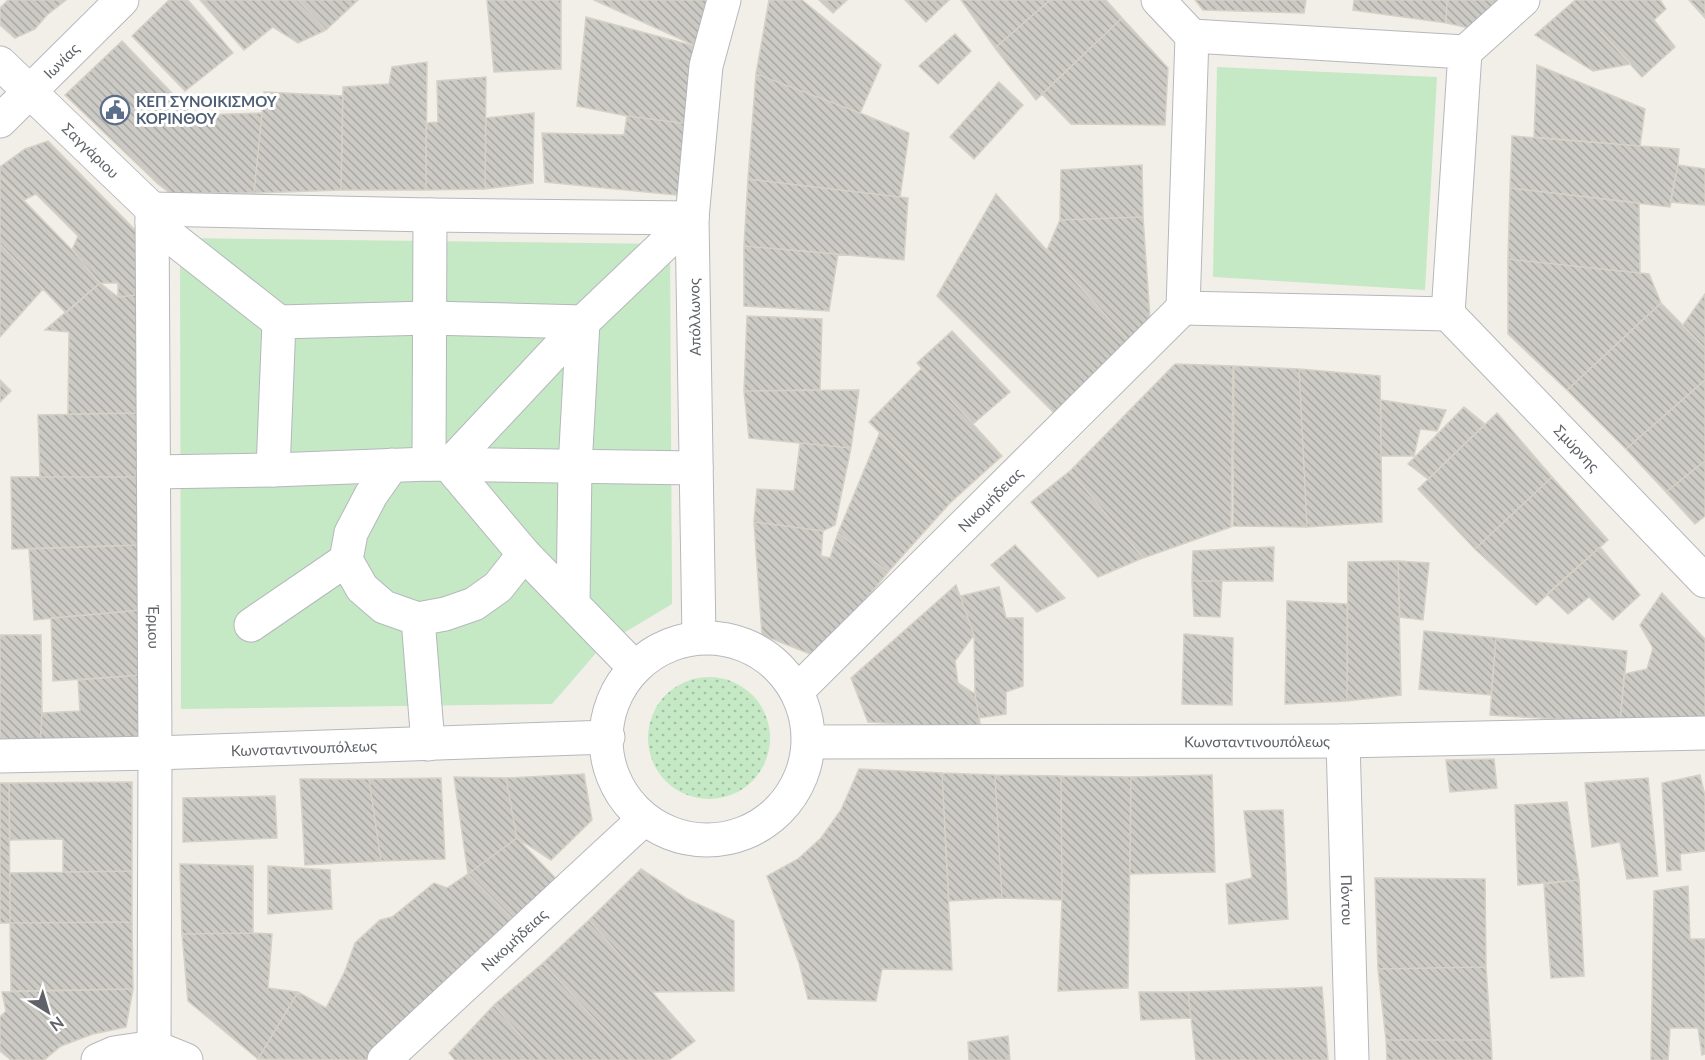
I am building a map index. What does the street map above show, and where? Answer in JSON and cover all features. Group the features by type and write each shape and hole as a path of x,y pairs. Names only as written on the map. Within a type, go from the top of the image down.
{"street":[{"name":"Ιωνίας","path":"0,121 122,0"},
{"name":"Απόλλωνος","path":"699,637 692,218 706,66 724,0"},
{"path":"1158,0 1192,36 1465,52"},
{"path":"1192,36 1183,308 1448,314 1465,52 1523,0"},
{"name":"Σαγγάριου","path":"0,63 152,215 279,322"},
{"path":"152,215 692,218"},
{"name":"Έρμου","path":"152,215 154,1047"},
{"path":"430,215 428,318 439,464 635,668"},
{"path":"439,464 692,218"},
{"name":"Νικομήδειας","path":"797,691 1183,308"},
{"name":"Σμύρνης","path":"1448,314 1705,581"},
{"path":"273,470 279,322 428,318 583,322"},
{"path":"573,603 575,467 583,322"},
{"path":"154,472 439,464 696,468"},
{"path":"392,465 371,495 351,533 346,560 362,588 384,607 418,619 445,614 474,604 498,587 524,554"},
{"path":"251,625 346,560"},
{"path":"418,619 428,744"},
{"path":"699,637 729,639 756,649 780,667 797,691 807,715 809,742 803,773 788,801 765,823 735,837 703,841 672,835 644,819 624,799 611,774 608,715 620,685 641,661 668,644 699,637"},
{"name":"Κωνσταντινουπόλεως","path":"809,742 1343,741 1705,733"},
{"name":"Κωνσταντινουπόλεως","path":"0,756 608,738"},
{"name":"Πόντου","path":"1343,741 1352,1060"},
{"name":"Νικομήδειας","path":"384,1060 644,819"},
{"path":"98,1060 114,1053 154,1047 186,1060"}],"green space":[{"path":"1217,67 1437,77 1425,290 1213,277"},
{"path":"180,238 670,244 672,604 602,646 552,704 181,709"},
{"path":"709,677 732,681 752,695 766,715 770,738 766,761 752,781 732,795 709,799 686,795 666,781 652,761 648,738 652,715 666,695 686,681"}],"building":[{"path":"8,0 66,0 47,15 35,29 15,38 0,25 0,8"},
{"path":"169,0 188,0 233,53 185,91 132,36"},
{"path":"200,0 298,0 326,30 298,43 273,27 244,50"},
{"path":"298,0 358,0 326,30"},
{"path":"487,0 561,0 561,69 494,72"},
{"path":"594,0 711,0 698,47"},
{"path":"769,0 802,0 881,65 860,113 756,74"},
{"path":"819,0 847,0 833,13"},
{"path":"905,0 949,0 926,22"},
{"path":"961,0 1050,0 995,48"},
{"path":"1050,0 1106,0 1122,18 1036,100 995,48"},
{"path":"1195,0 1306,0 1304,13 1203,10"},
{"path":"1354,0 1447,0 1446,23 1353,10"},
{"path":"1447,0 1510,0 1478,30 1446,23"},
{"path":"1576,0 1660,0 1666,9 1654,20 1675,47 1642,77 1573,2"},
{"path":"1689,0 1705,0 1705,18"},
{"path":"1573,2 1631,64 1593,71 1535,35"},
{"path":"586,17 698,47 689,124 627,116 577,106"},
{"path":"1122,18 1168,68 1165,125 1071,124 1042,94"},
{"path":"955,34 971,51 938,84 919,66"},
{"path":"122,41 193,115 262,113 254,193 170,193 65,95"},
{"path":"427,62 426,190 341,190 343,87 389,84 392,67"},
{"path":"1537,65 1645,109 1640,146 1534,137"},
{"path":"756,74 909,133 900,197 748,179"},
{"path":"486,77 485,189 426,190 426,123 438,122 437,81"},
{"path":"999,82 1023,105 974,159 950,137"},
{"path":"264,92 343,96 341,190 254,193"},
{"path":"534,113 533,183 485,189 486,118"},
{"path":"627,116 689,124 686,196 545,182 542,133 624,135"},
{"path":"1512,136 1679,149 1670,207 1510,188"},
{"path":"48,141 145,240 145,294 118,297 118,283 100,283 72,250 78,236 36,194 24,200 0,176 0,167 25,149"},
{"path":"1142,165 1143,217 1060,220 1061,170"},
{"path":"1678,165 1705,169 1705,205 1670,202"},
{"path":"0,176 72,250 100,283 66,313 0,244"},
{"path":"748,179 908,198 904,260 744,246"},
{"path":"1510,188 1639,203 1640,273 1508,259"},
{"path":"996,194 1128,340 1056,415 937,296"},
{"path":"1143,217 1150,318 1128,340 1047,250 1060,220"},
{"path":"0,244 43,289 0,337"},
{"path":"744,246 838,254 829,311 744,306"},
{"path":"1508,259 1649,274 1661,303 1567,390 1508,334"},
{"path":"100,283 118,297 145,294 139,413 68,414 69,332 45,330"},
{"path":"1705,294 1705,348 1683,325"},
{"path":"1661,303 1705,348 1705,380 1626,449 1567,390"},
{"path":"747,316 822,319 820,390 744,391"},
{"path":"952,331 1010,392 973,424 917,363"},
{"path":"1175,364 1233,366 1231,527 1143,558 1070,471"},
{"path":"1234,366 1299,369 1307,527 1233,526"},
{"path":"922,368 1002,456 950,503 869,422"},
{"path":"1299,369 1380,376 1382,522 1307,527"},
{"path":"0,380 11,391 0,402"},
{"path":"1705,380 1705,461 1666,492 1626,449"},
{"path":"859,390 851,448 749,438 744,391"},
{"path":"1381,400 1446,410 1437,431 1420,429 1414,456 1381,456"},
{"path":"1464,407 1485,424 1428,479 1408,464"},
{"path":"139,413 142,477 40,477 38,415"},
{"path":"1497,413 1552,477 1475,549 1418,489"},
{"path":"880,432 950,503 888,572 838,533"},
{"path":"800,443 851,448 835,525 823,531 754,522 757,489 794,491"},
{"path":"1705,461 1705,516 1695,524 1666,492"},
{"path":"1070,471 1143,558 1098,577 1031,502"},
{"path":"11,477 142,477 142,545 12,549"},
{"path":"1552,477 1608,540 1536,605 1475,549"},
{"path":"754,522 823,531 821,556 830,558 838,533 888,572 818,657 762,635"},
{"path":"142,545 141,610 34,620 29,549"},
{"path":"1015,545 1065,598 1037,612 991,565"},
{"path":"1274,547 1273,581 1192,581 1193,551"},
{"path":"1600,547 1640,595 1613,620 1589,597 1568,614 1547,594"},
{"path":"1398,561 1401,695 1347,701 1348,562"},
{"path":"1398,561 1429,563 1423,620 1400,617"},
{"path":"1192,581 1222,581 1220,617 1194,616"},
{"path":"956,585 974,635 955,661 958,683 975,694 981,729 868,722 851,678"},
{"path":"999,587 1006,618 1023,618 1023,686 1006,692 1006,714 979,718 975,694 974,635 960,596"},
{"path":"1662,593 1705,639 1705,720 1620,723 1624,674 1647,669 1653,648 1640,625"},
{"path":"1287,601 1347,604 1347,701 1285,704"},
{"path":"141,610 143,675 53,681 51,618"},
{"path":"1424,631 1496,638 1491,695 1419,689"},
{"path":"1184,634 1233,638 1232,705 1182,704"},
{"path":"0,635 41,635 40,746 0,743"},
{"path":"1496,638 1627,651 1620,723 1490,715"},
{"path":"143,675 145,740 40,746 42,713 80,711 78,680"},
{"path":"1494,759 1497,788 1450,792 1446,760"},
{"path":"859,769 942,773 952,970 882,969 876,1001 808,999 799,963 767,876 798,859 821,838 841,810"},
{"path":"942,773 995,775 1002,898 949,901"},
{"path":"584,774 592,820 551,860 517,838 506,778"},
{"path":"995,775 1061,776 1062,900 1002,898"},
{"path":"1212,775 1215,872 1130,874 1131,777"},
{"path":"1700,775 1705,796 1705,851 1680,854 1681,870 1667,871 1662,783"},
{"path":"1061,776 1131,777 1128,988 1058,991 1062,900"},
{"path":"454,777 506,778 517,838 468,874"},
{"path":"441,778 445,859 381,861 369,779"},
{"path":"1648,778 1658,876 1627,879 1620,842 1592,847 1585,783"},
{"path":"300,779 369,779 381,861 305,865"},
{"path":"132,782 132,871 63,872 63,839 10,840 9,783"},
{"path":"0,783 9,783 10,923 0,923"},
{"path":"275,796 277,838 183,842 183,798"},
{"path":"1567,802 1579,880 1518,885 1515,805"},
{"path":"1283,810 1288,919 1229,924 1226,884 1252,878 1244,811"},
{"path":"517,838 559,882 515,921 468,874"},
{"path":"180,864 253,866 253,933 182,934"},
{"path":"268,866 330,870 332,909 268,914"},
{"path":"641,869 687,899 734,921 734,991 652,992 589,920"},
{"path":"132,871 132,922 10,923 10,873"},
{"path":"468,874 515,921 400,1028 345,971 355,943 380,920 392,917 434,883 447,888"},
{"path":"1375,878 1485,879 1486,967 1378,969"},
{"path":"1579,880 1584,976 1551,978 1544,884"},
{"path":"1688,886 1690,939 1705,939 1705,1054 1702,1055 1698,1028 1670,1028 1668,1060 1651,1060 1654,891"},
{"path":"589,920 695,1041 669,1060 632,1060 543,963"},
{"path":"132,922 133,989 11,991 10,923"},
{"path":"182,934 272,934 268,988 298,992 258,1059 188,1001"},
{"path":"543,963 632,1060 542,1060 494,1005"},
{"path":"1486,967 1491,1040 1386,1040 1378,969"},
{"path":"345,971 400,1028 365,1060 258,1059 298,992 326,1008"},
{"path":"1322,987 1328,1060 1196,1060 1188,992"},
{"path":"133,989 126,1027 93,1034 61,1046 44,1060 11,1060 0,1051 0,1017 6,1011 2,992"},
{"path":"1139,992 1188,992 1191,1018 1141,1020"},
{"path":"494,1005 542,1060 455,1060 449,1053"},
{"path":"1008,1036 1010,1060 969,1060 968,1042"},
{"path":"1386,1040 1491,1040 1492,1060 1387,1060"}],"place":[{"name":"ΚΕΠ ΣΥΝΟΙΚΙΣΜΟΥ ΚΟΡΙΝΘΟΥ","path":"115,110"}]}
